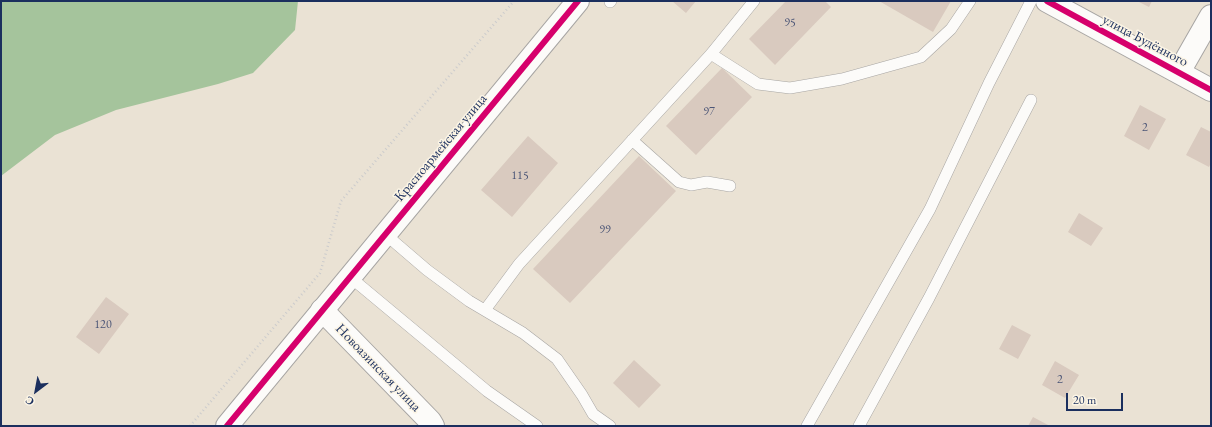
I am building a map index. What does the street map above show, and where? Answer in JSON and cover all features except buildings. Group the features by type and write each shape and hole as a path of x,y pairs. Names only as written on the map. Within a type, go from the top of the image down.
{"street":[{"name":"Красноармейская улица","path":"227,426 578,1"},
{"name":"улица Будённого","path":"1047,1 1211,90"},
{"path":"1179,72 1211,16"},
{"name":"Новоазинская улица","path":"322,310 430,421 433,426"}],"lane":[{"path":"485,310 520,264 710,54 754,1"},
{"path":"710,54 758,84 790,88 842,79 921,57 951,29 970,1"},
{"path":"807,426 930,209 989,83 1031,1"},
{"path":"859,426 929,298 1031,100"},
{"path":"632,140 679,182 691,185 707,182 730,186"},
{"path":"385,234 427,270 469,300 523,333 557,359 582,395 592,414 610,426"},
{"path":"350,277 487,391 537,426"}],"path":[{"path":"190,426 320,273 341,201 514,1"}],"green space":[{"path":"1,1 298,1 295,30 253,73 218,84 116,110 55,135 1,176"}],"cycle path":[{"path":"227,426 578,1"},
{"path":"1047,1 1211,90"}]}
